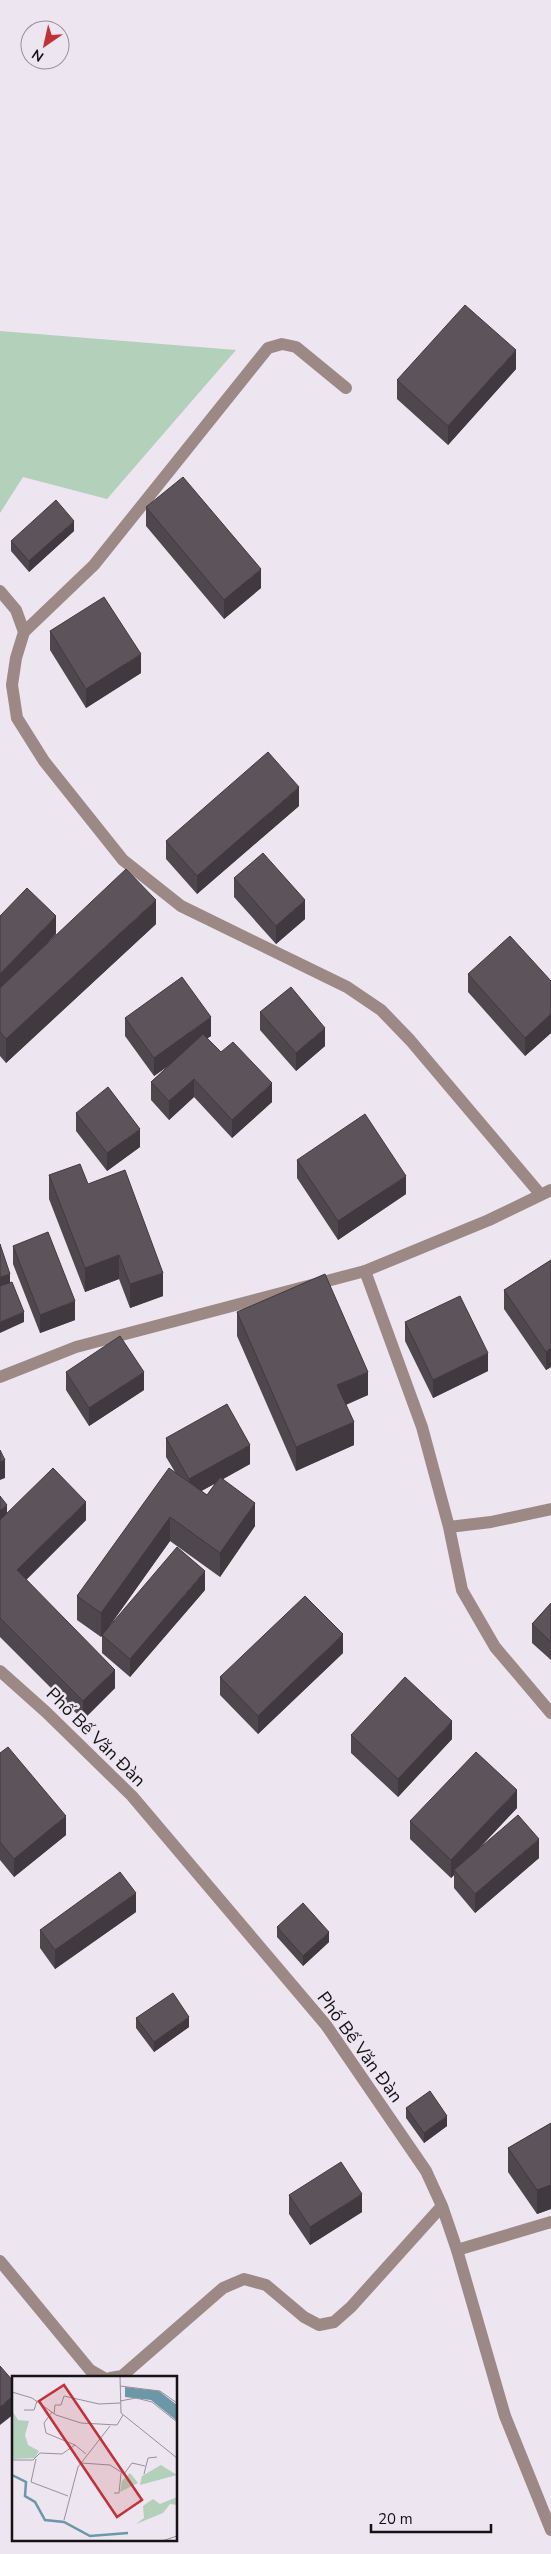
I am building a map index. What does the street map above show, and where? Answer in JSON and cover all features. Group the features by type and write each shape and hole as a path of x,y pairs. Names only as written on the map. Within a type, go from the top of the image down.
{"street":[{"path":"0,1377 76,1347 365,1271 489,1220 546,1193 381,1010 347,988 180,906 123,860 44,761 18,718 12,685 16,658 24,632 94,565 268,348 282,344 296,347 346,388"},
{"path":"0,591 16,610 24,632"},
{"path":"365,1271 422,1427 449,1527 462,1590 495,1648 551,1713"},
{"path":"449,1527 491,1522 551,1509"},
{"name":"Phố Bế Văn Đàn","path":"0,1671 46,1712 132,1796 326,2025 426,2171 442,2206 457,2250 505,2416 551,2530"},
{"path":"122,2376 223,2288 244,2279 266,2285 304,2317 318,2325 334,2322 351,2307 442,2206"},
{"path":"457,2250 551,2222"},
{"path":"0,2260 90,2370 100,2376"}],"green space":[{"path":"0,331 236,350 107,499 23,477 0,513"}],"building":[{"path":"465,305 516,350 448,426 397,380"},
{"path":"183,477 261,569 224,600 146,507"},
{"path":"56,500 74,521 29,561 11,541"},
{"path":"104,597 141,654 86,689 50,631"},
{"path":"268,752 299,787 197,876 166,841"},
{"path":"263,853 305,900 276,926 234,878"},
{"path":"126,869 156,900 6,1039 0,1032 0,988"},
{"path":"27,888 56,916 0,974 0,916"},
{"path":"510,936 551,981 551,1014 525,1038 468,974"},
{"path":"182,977 211,1017 154,1058 125,1018"},
{"path":"291,987 325,1028 296,1053 260,1012"},
{"path":"203,1034 221,1052 233,1042 272,1083 232,1120 194,1079 169,1101 151,1082"},
{"path":"108,1087 140,1129 107,1153 76,1113"},
{"path":"365,1114 406,1176 338,1221 297,1160"},
{"path":"80,1164 88,1184 125,1170 163,1273 130,1284 119,1255 85,1268 49,1175"},
{"path":"48,1232 75,1301 40,1315 13,1246"},
{"path":"0,1244 10,1274 0,1277"},
{"path":"551,1260 551,1348 546,1352 504,1290"},
{"path":"325,1274 368,1372 337,1385 354,1422 296,1447 237,1312"},
{"path":"12,1282 24,1312 0,1322 0,1286"},
{"path":"460,1296 488,1353 433,1380 405,1322"},
{"path":"120,1336 144,1372 89,1408 66,1372"},
{"path":"227,1404 250,1445 189,1479 166,1438"},
{"path":"0,1450 5,1460 0,1462"},
{"path":"53,1468 86,1502 17,1570 115,1670 83,1701 0,1618 0,1520"},
{"path":"169,1468 207,1495 220,1477 255,1503 220,1553 170,1517 101,1613 77,1596"},
{"path":"0,1496 7,1505 0,1511"},
{"path":"177,1547 205,1571 130,1659 102,1635"},
{"path":"305,1596 343,1634 258,1716 220,1677"},
{"path":"551,1603 551,1642 532,1624"},
{"path":"405,1677 452,1721 398,1779 351,1735"},
{"path":"8,1747 66,1816 14,1859 0,1842 0,1753"},
{"path":"476,1752 517,1790 451,1860 410,1821"},
{"path":"518,1815 539,1839 475,1894 454,1870"},
{"path":"120,1872 136,1893 55,1950 40,1930"},
{"path":"303,1903 329,1932 303,1956 277,1927"},
{"path":"173,1993 189,2017 154,2042 136,2018"},
{"path":"430,2091 447,2116 424,2133 406,2108"},
{"path":"551,2123 551,2185 537,2190 508,2148"},
{"path":"341,2162 362,2194 310,2227 289,2195"},
{"path":"0,2366 12,2380 12,2397 0,2407"}]}
